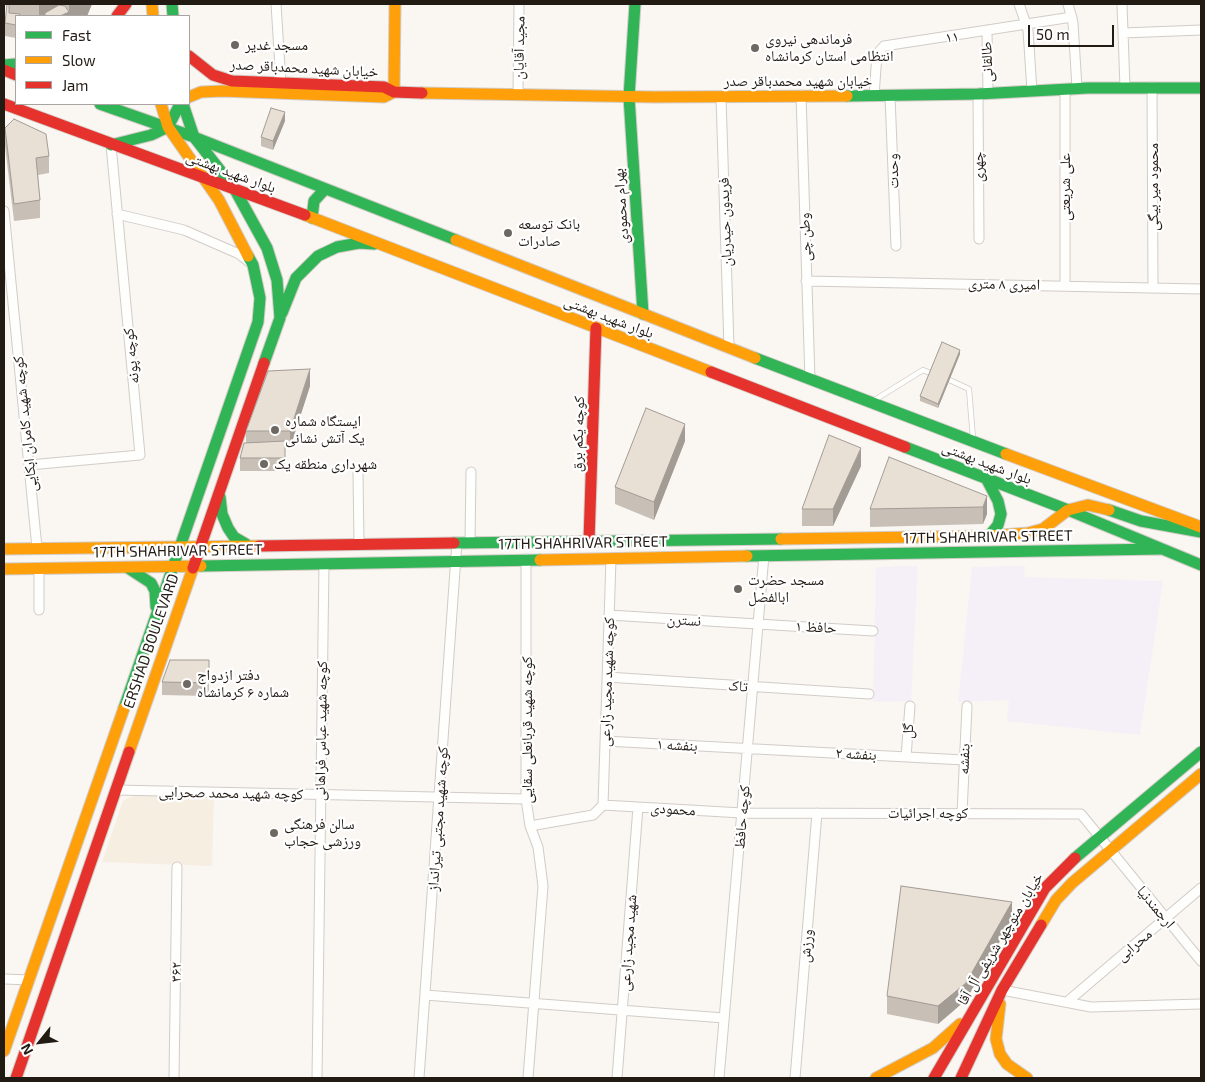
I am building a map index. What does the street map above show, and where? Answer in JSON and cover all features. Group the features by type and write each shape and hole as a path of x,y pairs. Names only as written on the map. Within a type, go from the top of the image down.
{"main road":[{"path":"118,15 126,4"},
{"path":"394,92 395,4"},
{"name":"بهرام محمودی","path":"634,4 629,96 643,314"},
{"name":"خیابان شهید محمدباقر صدر","path":"190,57 223,79 384,87 394,92 721,97 801,94 890,96 983,94 1071,89 1201,88"},
{"name":"خیابان شهید محمدباقر صدر","path":"190,97 201,92 222,91 384,97 394,92"},
{"name":"بلوار شهید بهشتی","path":"4,104 312,218 1068,510 1201,565"},
{"name":"بلوار شهید بهشتی","path":"103,105 194,137 810,380 1201,527"},
{"name":"ERSHAD BOULEVARD","path":"4,1051 258,322 260,298 253,264 228,215 205,178 168,127 161,105"},
{"path":"111,145 151,136 168,127 180,105"},
{"path":"181,105 194,137"},
{"name":"ERSHAD BOULEVARD","path":"16,1078 280,318 277,280 267,248 234,188 194,137"},
{"path":"312,218 314,201 325,189"},
{"path":"280,318 296,278 318,256 337,247 359,243 378,244"},
{"name":"کوچه یکم برق","path":"589,541 596,328"},
{"path":"227,408 246,415"},
{"path":"986,478 998,501 1000,514 998,525 989,536"},
{"path":"219,494 222,514 228,528 234,537 246,544"},
{"path":"1068,510 1088,505 1098,506 1140,521 1201,532"},
{"name":"17TH SHAHRIVAR STREET","path":"4,549 246,544 989,536 1028,533 1043,529 1068,510"},
{"name":"17TH SHAHRIVAR STREET","path":"4,569 194,564 1162,549"},
{"path":"126,567 139,573 151,583 155,591 157,611"},
{"name":"خیابان منوچهر شریفی آل آقا","path":"934,1078 1045,888 1055,876 1201,752"},
{"name":"خیابان منوچهر شریفی آل آقا","path":"961,1078 1002,990 1056,900 1072,883 1201,774"},
{"path":"30,980 49,981"},
{"path":"1002,990 996,1039 1000,1054 1007,1064 1027,1078"},
{"path":"876,1078 933,1048 954,1031 982,996"}],"street":[{"path":"276,4 281,83"},
{"name":"مجید آقایان","path":"518,93 519,4"},
{"path":"1019,4 1027,25 1032,91"},
{"name":"علی شریعتی","path":"1065,285 1072,17 1068,4"},
{"path":"1122,4 1126,88"},
{"name":"۱۱","path":"874,96 877,54 884,46 987,32 1072,17"},
{"path":"1123,33 1201,30"},
{"name":"طالقانی","path":"983,94 987,32"},
{"name":"محمود میر بیگی","path":"1152,88 1153,288"},
{"name":"وطن چی","path":"801,94 810,380"},
{"name":"چهری","path":"979,239 983,94"},
{"name":"وحدت","path":"890,96 896,246"},
{"name":"فریدون حیدریان","path":"721,97 730,347"},
{"name":"کوچه پونه","path":"29,465 140,455 111,145"},
{"name":"کوچه شهید کامران ابکایی","path":"4,211 37,548"},
{"path":"117,214 184,230 239,254 253,264"},
{"name":"امیری ۸ متری","path":"806,281 1201,289"},
{"path":"4,322 15,321"},
{"path":"470,542 471,472"},
{"path":"358,473 360,543"},
{"name":"کوچه شهید مجتبی تیرانداز","path":"419,1078 457,542"},
{"name":"کوچه حافظ","path":"719,1078 764,555"},
{"name":"کوچه شهید قربانعلی سقایی","path":"526,559 526,799 530,826 538,847 543,886 528,1078"},
{"name":"کوچه شهید مجید زارعی","path":"604,805 611,559"},
{"name":"کوچه شهید عباس فراهانی","path":"318,1078 324,563"},
{"path":"39,568 39,610"},
{"name":"نسترن","path":"609,615 758,624"},
{"name":"حافظ ۱","path":"758,624 873,631"},
{"name":"تاک","path":"607,677 869,694"},
{"name":"گل","path":"906,757 910,706"},
{"name":"بنفشه","path":"962,813 967,706"},
{"name":"بنفشه ۱","path":"606,741 748,748"},
{"name":"بنفشه ۲","path":"748,748 964,760"},
{"name":"کوچه شهید محمد صحرایی","path":"116,790 526,799"},
{"path":"530,826 593,815 604,805"},
{"name":"محمودی","path":"604,805 742,813"},
{"name":"شهید مجید زارعی","path":"617,1078 638,807"},
{"name":"کوچه اجرائیات","path":"742,813 1081,814 1100,839"},
{"name":"ورزش","path":"795,1078 817,813"},
{"name":"ارجمندنیا","path":"1100,839 1201,961"},
{"name":"۳۶۲","path":"174,1078 177,867"},
{"name":"محرابی","path":"1066,1002 1201,888"},
{"path":"4,979 30,980"},
{"path":"1002,990 1092,1007 1201,1004"},
{"path":"425,995 724,1018"}],"lane":[{"path":"871,402 923,370 970,388 973,440"}],"shaded area":[{"path":"918,566 911,701 873,702 876,567"},
{"path":"1025,566 1024,577 1163,581 1140,735 1007,721 1009,700 958,702 972,567"},
{"path":"135,795 214,798 212,866 102,862 123,801"}],"building":[{"path":"7,4 9,4 9,13 20,15 15,15 15,25 5,23"},
{"path":"59,5 65,6 69,12 62,15 45,15 45,13"},
{"path":"271,108 285,112 273,141 261,137"},
{"path":"14,119 46,134 49,156 36,158 40,200 14,204 5,128"},
{"path":"942,342 960,350 938,404 920,396"},
{"name":"ایستگاه شماره یک آتش نشانی","path":"310,369 290,431 246,431 268,371"},
{"path":"646,408 685,424 654,502 615,487"},
{"path":"829,435 861,448 833,509 802,509"},
{"path":"285,441 285,458 240,458 244,443"},
{"path":"889,457 987,496 983,507 870,509"},
{"path":"170,660 209,660 209,683 162,682"},
{"path":"901,886 1012,902 966,983 938,1006 887,996"}],"traffic: fast":[{"path":"172,4 173,15"},
{"path":"635,4 629,97 643,314"},
{"path":"4,65 15,64"},
{"path":"847,96 978,94 1088,88 1201,88"},
{"path":"103,105 194,137 456,240"},
{"path":"111,145 151,135 168,127 179,105"},
{"path":"183,105 194,137 234,188 267,248 277,280 280,318 264,363"},
{"path":"312,218 314,201 325,189"},
{"path":"282,313 296,278 318,256 337,247 359,243 374,244"},
{"path":"124,708 258,322 260,298 253,265 248,256"},
{"path":"755,358 1006,454"},
{"path":"905,447 1068,510 1201,565"},
{"path":"986,478 998,501 1001,514 998,525 989,536"},
{"path":"220,497 222,514 228,528 234,537 246,544"},
{"path":"1109,510 1141,521 1201,532"},
{"path":"454,543 781,539"},
{"path":"747,556 1161,549"},
{"path":"201,566 540,560"},
{"path":"128,568 151,583 155,591 156,607"},
{"path":"1075,858 1201,752"}],"traffic: slow":[{"path":"152,4 153,15"},
{"path":"394,92 395,4"},
{"path":"190,97 201,92 222,91 384,97 394,92"},
{"path":"422,93 655,97 847,96"},
{"path":"161,105 168,127 219,200 248,256"},
{"path":"305,215 711,372"},
{"path":"456,240 755,358"},
{"path":"1006,454 1201,527"},
{"path":"781,539 989,536 1028,533 1043,529 1068,510 1088,505 1109,510"},
{"path":"4,549 259,546"},
{"path":"540,560 747,556"},
{"path":"4,569 201,566"},
{"path":"129,752 193,568"},
{"path":"4,1051 124,708"},
{"path":"1041,925 1056,900 1072,883 1201,774"},
{"path":"1000,1004 996,1039 1000,1054 1007,1064 1027,1078"},
{"path":"876,1078 933,1048 960,1024"}],"traffic: jam":[{"path":"118,15 126,4"},
{"path":"190,57 213,75 232,81 384,87 394,92 422,93"},
{"path":"4,70 15,75"},
{"path":"4,104 305,215"},
{"path":"589,541 596,328"},
{"path":"193,568 264,363"},
{"path":"711,372 905,447"},
{"path":"259,546 454,543"},
{"path":"16,1078 129,752"},
{"path":"934,1078 1045,888 1075,858"},
{"path":"961,1078 1002,990 1041,925"}],"place":[{"name":"مسجد غدیر","path":"235,45"},
{"name":"فرماندهی نیروی انتظامی استان کرمانشاه","path":"755,48"},
{"name":"بانک توسعه صادرات","path":"508,233"},
{"name":"ایستگاه شماره یک آتش نشانی","path":"275,430"},
{"name":"شهرداری منطقه یک","path":"264,464"},
{"name":"مسجد حضرت ابالفضل","path":"738,589"},
{"name":"دفتر ازدواج شماره ۶ کرمانشاه","path":"187,684"},
{"name":"سالن فرهنگی ورزشی حجاب","path":"274,833"}]}
